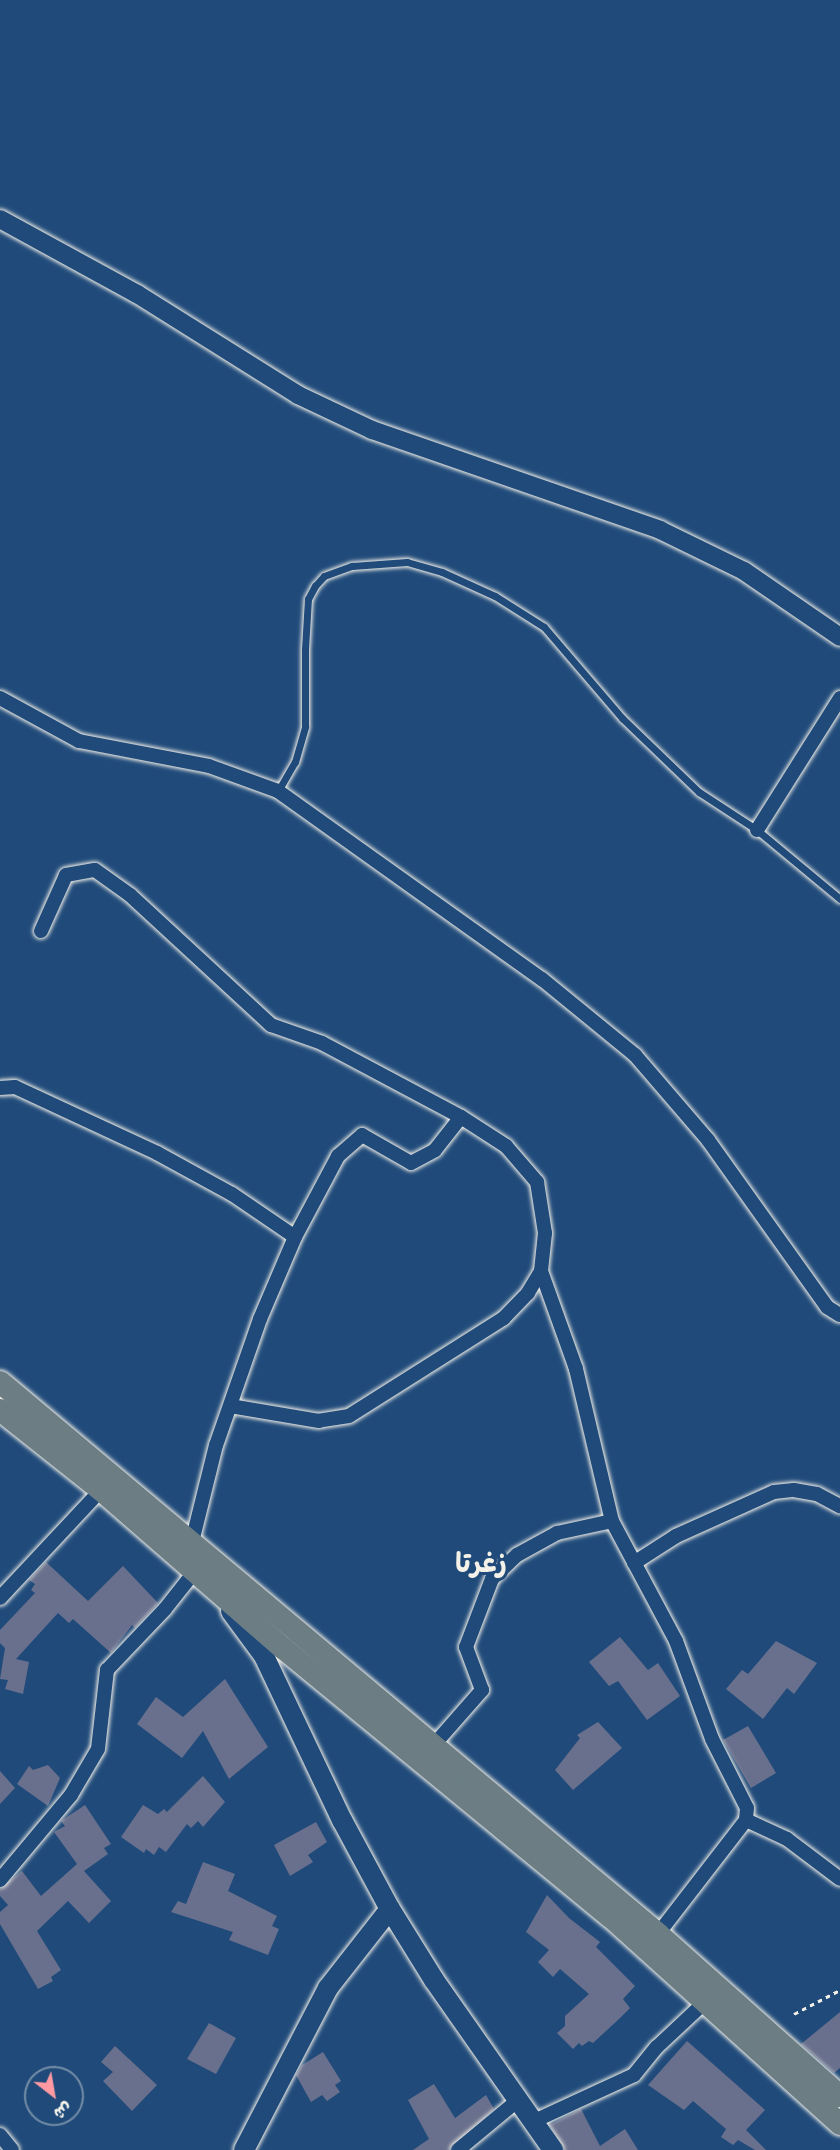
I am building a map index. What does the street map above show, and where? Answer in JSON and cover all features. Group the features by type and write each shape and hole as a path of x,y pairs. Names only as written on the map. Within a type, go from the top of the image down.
{"main road":[{"path":"0,1382 191,1546 290,1640 611,1917 840,2124"},
{"path":"0,1410 101,1490 203,1577 432,1747 658,1934 840,2096"},
{"path":"203,1577 264,1656 342,1820 390,1909 517,2101 553,2150"},
{"path":"244,2150 328,1988 390,1909"}],"street":[{"path":"0,219 137,294 298,396 372,430 660,530 744,571 840,637"},
{"path":"0,698 79,741 209,766 278,791 542,979 635,1055 708,1140 827,1307 840,1315"},
{"path":"756,830 840,698"},
{"path":"41,931 66,875 95,870 130,896 271,1025 322,1043 461,1117 506,1146 537,1182 545,1233 541,1271 528,1293 504,1318 349,1416 320,1421 230,1406"},
{"path":"0,1088 15,1087 157,1153 232,1194 295,1237"},
{"path":"191,1546 204,1484 230,1406 295,1237 338,1156 362,1135 411,1163 435,1150 461,1117"},
{"path":"541,1271 576,1369 612,1521 676,1641 712,1739 745,1800 746,1820 658,1934"},
{"path":"0,1598 101,1490"},
{"path":"634,1563 676,1536 774,1492 811,1492 840,1506"},
{"path":"432,1747 482,1690 466,1647 492,1579 517,1555 557,1533 612,1521"},
{"path":"0,1880 71,1795 98,1749 107,1670 165,1609 203,1577"},
{"path":"746,1820 787,1839 840,1879"},
{"path":"532,2121 634,2075 665,2038 705,2001"},
{"path":"458,2150 517,2101"},
{"path":"0,2135 12,2150"}],"lane":[{"path":"278,791 295,762 305,726 304,649 308,599 315,586 324,576 352,566 407,562 442,572 495,596 544,627 650,746 699,792 756,830 840,899"}],"path":[{"path":"795,2014 840,1990"}],"building":[{"path":"46,1562 88,1601 123,1566 158,1603 135,1628 132,1625 111,1653 73,1619 69,1623 58,1613 16,1659 29,1662 23,1694 5,1689 8,1680 0,1679 5,1648 0,1643 0,1630 35,1593 31,1590 35,1584 29,1580"},
{"path":"620,1637 648,1670 658,1663 680,1696 647,1720 618,1681 609,1686 589,1662"},
{"path":"776,1641 817,1663 794,1694 787,1688 763,1719 726,1689 742,1670 748,1674"},
{"path":"225,1679 268,1747 229,1779 203,1731 182,1758 137,1724 156,1697 183,1717"},
{"path":"598,1722 622,1748 573,1790 555,1770 580,1738 577,1735"},
{"path":"748,1726 776,1773 751,1788 723,1740"},
{"path":"48,1765 60,1778 48,1806 17,1784 29,1766 33,1770"},
{"path":"0,1771 15,1788 0,1804"},
{"path":"203,1776 225,1802 203,1827 198,1821 191,1828 187,1824 166,1852 159,1847 154,1855 146,1849 144,1853 121,1837 143,1805 158,1814 164,1809 167,1812"},
{"path":"85,1805 111,1844 104,1848 108,1854 84,1871 111,1901 89,1923 68,1901 37,1931 61,1970 51,1977 53,1981 38,1989 0,1924 0,1912 8,1905 0,1896 0,1889 22,1871 41,1896 77,1864 54,1832 65,1826 61,1821"},
{"path":"316,1822 327,1842 308,1855 313,1862 290,1876 274,1845"},
{"path":"203,1862 235,1874 228,1891 277,1916 272,1926 279,1929 268,1955 229,1940 233,1932 171,1912 178,1901 186,1904"},
{"path":"547,1895 569,1918 600,1942 596,1947 635,1986 623,1999 630,2008 593,2043 589,2041 582,2046 579,2043 573,2049 557,2033 565,2026 565,2016 589,1994 560,1969 553,1977 538,1962 549,1950 526,1932"},
{"path":"840,2012 840,2068 834,2073 801,2044"},
{"path":"209,2023 236,2038 216,2074 187,2059"},
{"path":"687,2041 765,2110 746,2130 766,2150 755,2150 738,2140 733,2145 721,2137 726,2129 693,2101 684,2110 648,2085"},
{"path":"115,2046 157,2085 132,2111 103,2081 113,2072 101,2062"},
{"path":"323,2052 341,2081 335,2085 340,2092 327,2101 322,2095 311,2102 296,2075 302,2065"},
{"path":"434,2084 455,2118 486,2095 494,2109 449,2150 413,2150 429,2139 408,2100"},
{"path":"581,2109 600,2146 625,2129 638,2150 565,2150 550,2125"}],"district":[{"name":"زغرتا","path":"481,1565"}]}
